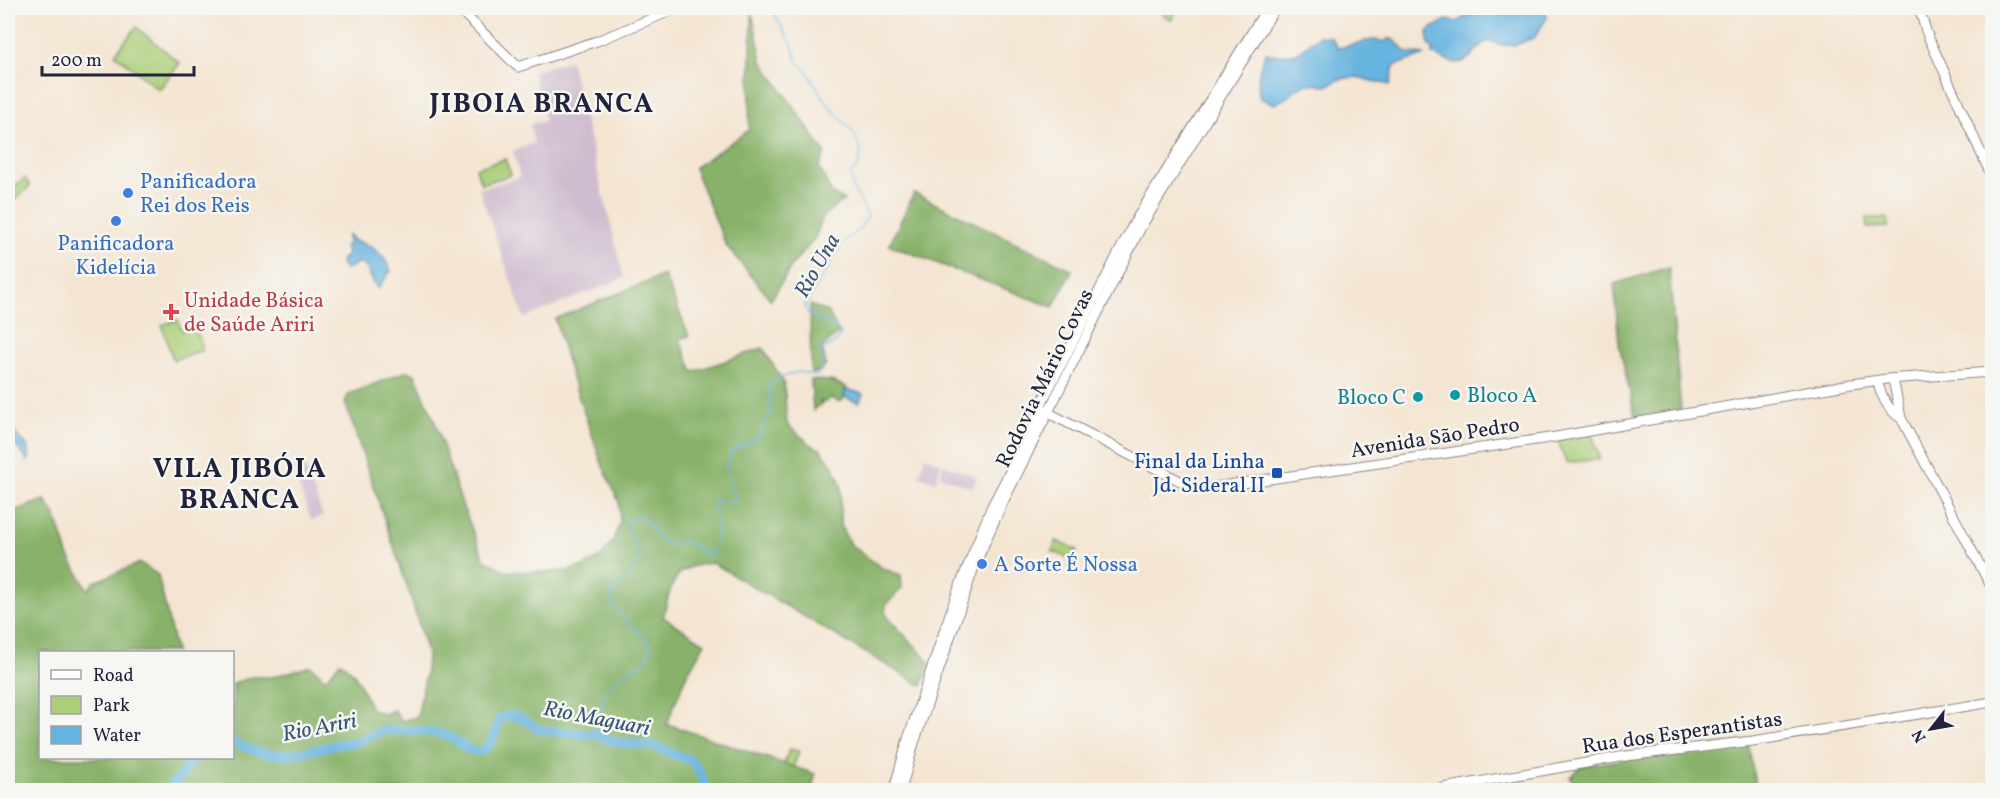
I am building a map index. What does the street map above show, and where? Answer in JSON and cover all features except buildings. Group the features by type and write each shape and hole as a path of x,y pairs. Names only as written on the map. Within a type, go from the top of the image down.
{"main road":[{"path":"458,8 518,68 597,41 678,8"},
{"name":"Rodovia Mário Covas","path":"901,790 936,666 974,549 992,506 1196,120 1267,8"},
{"name":"Rodovia Mário Covas","path":"1168,175 1275,8"},
{"path":"1918,8 1927,34 1992,177"},
{"name":"Avenida São Pedro","path":"1044,410 1182,482 1208,488 1556,437 1877,381 1992,372"},
{"path":"1893,379 1901,418 1992,588"},
{"path":"1877,381 1887,405 1894,414 1901,418"},
{"name":"Rodovia Mário Covas","path":"894,790 901,761 936,666"},
{"name":"Rua dos Esperantistas","path":"1431,790 1626,756 1753,741 1992,702"}],"shaded area":[{"path":"570,60 624,278 524,318 479,189 520,177 513,151 534,143 530,124 545,121 533,72"},
{"path":"925,457 933,458 941,463 936,482 919,476"},
{"path":"304,464 323,516 311,520 292,468"},
{"path":"943,464 977,477 972,488 940,476"}],"green space":[{"path":"1158,8 1178,9 1171,20 1156,10"},
{"path":"752,13 762,61 825,153 819,167 832,194 844,200 824,215 815,238 792,265 771,300 726,245 694,168 749,130"},
{"path":"136,27 180,63 159,90 115,54"},
{"path":"505,159 511,175 481,184 476,168"},
{"path":"25,178 30,186 15,200 8,191"},
{"path":"914,193 1072,270 1053,307 889,245"},
{"path":"1867,218 1888,218 1888,227 1867,228"},
{"path":"1669,267 1681,411 1635,416 1619,344 1614,284"},
{"path":"664,275 689,336 680,339 693,372 763,348 784,383 787,424 811,445 821,449 834,467 841,485 840,525 850,544 882,568 901,575 902,588 886,605 885,613 930,663 922,686 713,563 689,568 676,578 672,585 663,617 705,643 686,676 667,724 815,774 812,790 8,790 8,513 45,500 56,517 68,555 88,590 94,582 140,563 158,575 176,651 39,651 39,759 234,759 234,683 252,677 272,677 311,666 326,679 340,662 356,677 372,710 383,714 394,710 401,721 417,717 426,673 427,653 411,598 345,402 349,394 407,371 415,374 435,422 463,507 484,559 505,571 566,571 585,566 602,556 613,540 620,522 619,502 602,464 571,375 555,319"},
{"path":"810,305 828,312 839,333 822,347 826,365 820,371 811,374"},
{"path":"178,320 182,331 196,328 203,350 173,360 162,325"},
{"path":"811,380 831,381 846,387 843,400 840,402 830,398 826,402 820,401 822,403 815,407 813,412"},
{"path":"1592,434 1600,459 1566,463 1558,440"},
{"path":"1056,541 1077,550 1073,560 1052,551"},
{"path":"1748,741 1756,790 1577,790 1570,777 1582,766"},
{"path":"789,749 799,751 793,768 784,765"}],"water":[{"path":"1516,8 1539,8 1546,12 1547,18 1534,38 1512,45 1488,41 1469,58 1459,63 1432,54 1433,49 1429,45 1427,34 1429,30 1446,20 1457,22 1466,16 1489,13 1498,15"},
{"path":"1319,36 1331,37 1338,48 1374,40 1384,42 1389,38 1408,53 1425,55 1394,66 1390,85 1356,77 1340,79 1329,85 1304,84 1290,96 1274,104 1260,98 1259,75 1266,53 1279,55 1297,53"},
{"path":"348,235 355,241 374,249 387,263 391,272 388,273 379,289 373,283 368,271 359,262 345,270 341,264 342,259 347,255 345,246 349,244"},
{"path":"846,389 863,394 859,403 844,397"},
{"path":"8,427 15,431 16,435 27,445 30,457 26,463 27,459 17,447 8,442"}],"waterway":[{"name":"Rio Una","path":"599,735 596,729 605,693 621,675 645,662 652,646 615,609 611,592 631,577 640,555 625,523 640,515 667,545 686,542 712,556 718,526 713,501 736,502 726,470 732,451 758,437 770,413 770,385 785,376 798,372 816,376 822,368 821,350 836,342 841,335 839,330 808,314 805,305 843,242 859,230 868,216 853,188 851,173 858,167 861,151 854,133 830,107 806,70 798,63 792,45 771,8"},
{"name":"Rio Maguari","path":"234,743 262,753 286,755 355,743 378,732 388,730 427,731 439,733 469,749 478,751 487,748 490,744 499,719 509,716 519,717 540,730 599,735 616,742 652,746 669,752 692,761 707,790"},
{"name":"Rio Ariri","path":"169,790 193,759"}],"place":[{"name":"Panificadora Rei dos Reis","path":"128,193"},
{"name":"Panificadora Kidelícia","path":"116,221"},
{"name":"Unidade Básica de Saúde Ariri","path":"171,312"},
{"name":"Bloco A","path":"1455,395"},
{"name":"Bloco C","path":"1418,397"},
{"name":"Final da Linha Jd. Sideral II","path":"1277,473"},
{"name":"A Sorte É Nossa","path":"982,564"}],"district":[{"name":"JIBOIA BRANCA","path":"542,103"},
{"name":"VILA JIBÓIA BRANCA","path":"240,484"}]}
